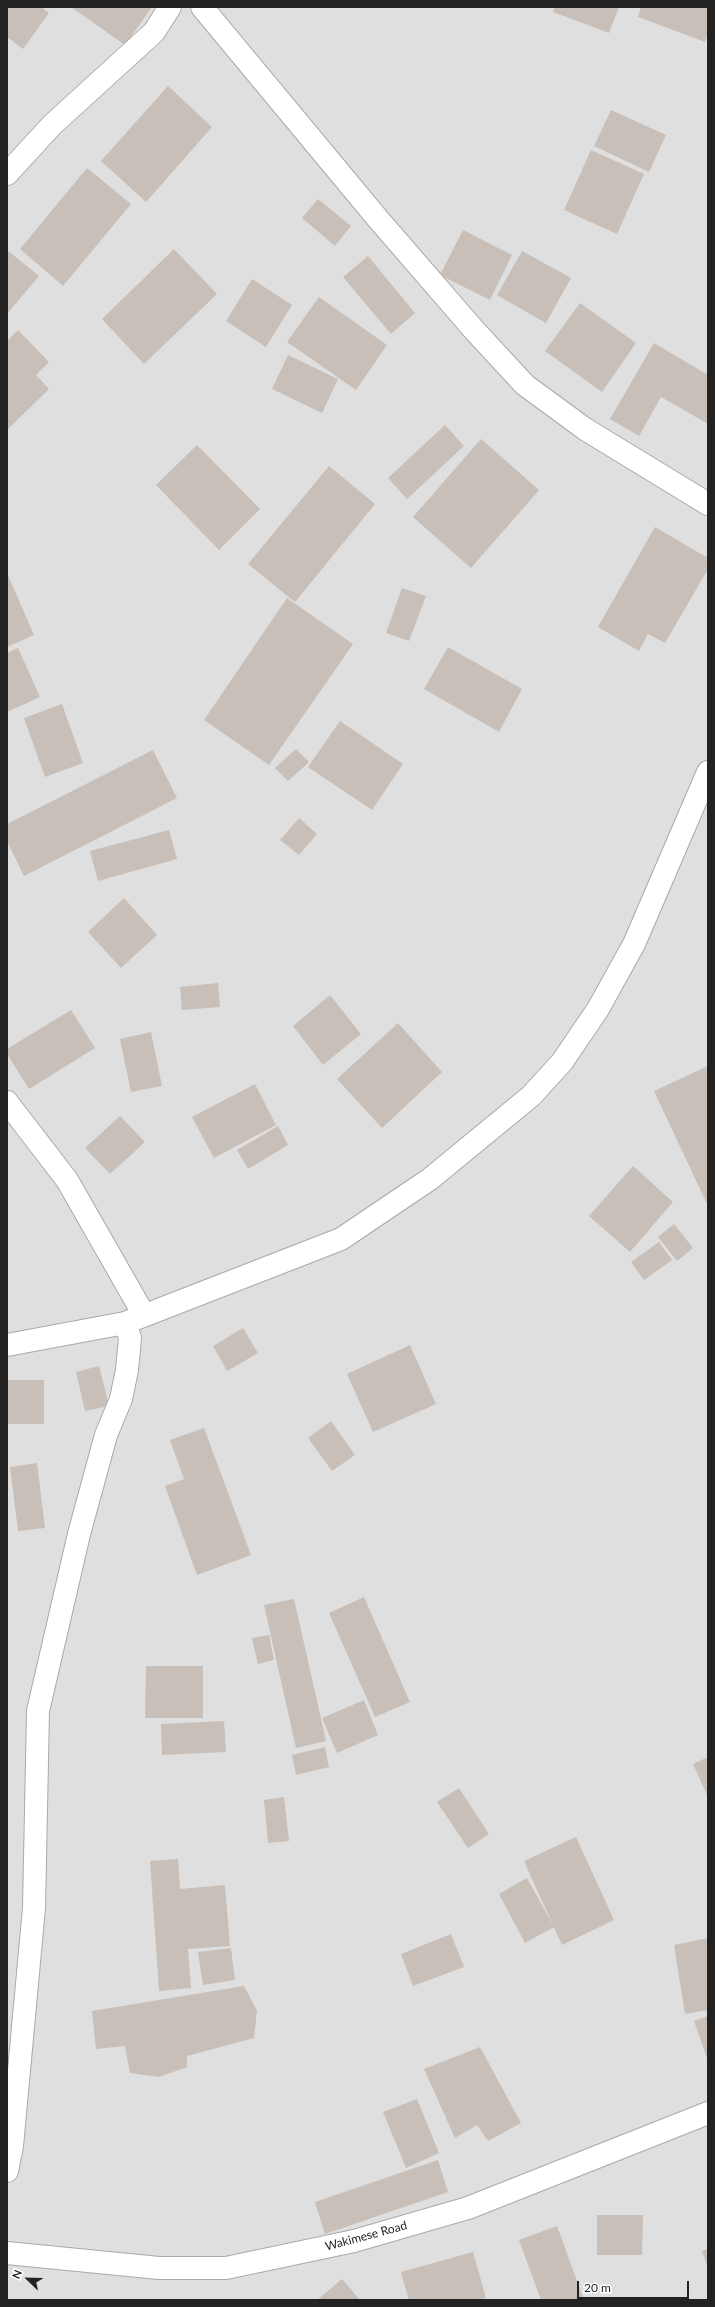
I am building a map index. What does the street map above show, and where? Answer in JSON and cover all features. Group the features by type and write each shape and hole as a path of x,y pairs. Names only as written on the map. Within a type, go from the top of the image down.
{"street":[{"path":"7,174 52,125 154,32 170,7"},
{"path":"202,7 378,219 475,331 525,385 585,429 708,504"},
{"path":"7,1345 134,1319 341,1238 430,1179 531,1096 562,1062 598,1009 634,944 703,796 708,772"},
{"path":"7,1102 67,1180 134,1319 130,1338 127,1370 121,1399 106,1435 78,1534 38,1711 34,1908 12,2146 7,2171"},
{"name":"Wakimese Road","path":"7,2253 159,2268 226,2268 354,2241 468,2208 708,2113"}],"shaded area":[{"path":"7,7 708,7 708,2300 7,2300"}],"building":[{"path":"7,7 41,7 49,13 23,49 7,37"},
{"path":"71,7 152,7 125,45"},
{"path":"555,7 619,7 609,33 553,12"},
{"path":"641,7 708,7 708,34 705,42 638,17"},
{"path":"168,86 212,127 146,202 101,161"},
{"path":"611,110 666,135 649,172 594,146"},
{"path":"591,150 644,174 617,234 564,210"},
{"path":"87,168 131,204 63,286 20,249"},
{"path":"318,199 351,226 335,246 302,218"},
{"path":"463,230 512,255 490,300 440,275"},
{"path":"174,249 217,294 144,364 102,319"},
{"path":"7,250 39,276 7,314"},
{"path":"522,251 571,278 546,323 497,295"},
{"path":"368,256 415,313 391,334 343,277"},
{"path":"252,279 292,305 266,347 226,321"},
{"path":"319,297 387,345 356,390 287,342"},
{"path":"580,303 636,343 602,392 545,351"},
{"path":"18,330 49,362 36,375 49,389 7,430 7,341"},
{"path":"654,343 708,375 708,424 661,397 639,436 610,419"},
{"path":"288,355 338,379 322,413 272,389"},
{"path":"445,425 464,446 407,499 388,478"},
{"path":"481,439 539,490 471,568 413,517"},
{"path":"197,445 260,509 219,550 156,485"},
{"path":"329,466 375,504 295,602 248,564"},
{"path":"655,527 708,558 708,569 665,643 648,634 639,651 598,627"},
{"path":"7,573 34,635 7,647"},
{"path":"402,588 426,596 409,641 386,633"},
{"path":"287,598 353,644 269,765 204,720"},
{"path":"448,647 522,689 499,732 424,689"},
{"path":"18,648 40,697 7,712 7,653"},
{"path":"62,704 83,763 45,777 24,718"},
{"path":"340,721 403,764 372,810 308,767"},
{"path":"296,749 309,762 288,781 275,768"},
{"path":"153,750 177,798 24,876 7,841 7,824"},
{"path":"299,818 317,834 299,855 280,840"},
{"path":"169,830 177,859 98,881 90,851"},
{"path":"124,898 157,935 121,968 88,932"},
{"path":"218,983 220,1007 182,1010 180,987"},
{"path":"330,995 361,1034 323,1065 293,1026"},
{"path":"71,1010 95,1048 29,1089 7,1054 7,1049"},
{"path":"398,1023 442,1072 382,1128 337,1079"},
{"path":"151,1032 162,1086 131,1092 120,1039"},
{"path":"708,1066 708,1206 654,1091"},
{"path":"255,1084 276,1125 214,1158 192,1117"},
{"path":"120,1116 145,1142 110,1174 85,1148"},
{"path":"278,1126 288,1145 248,1169 237,1150"},
{"path":"633,1166 673,1202 630,1252 589,1216"},
{"path":"674,1224 693,1248 677,1261 658,1237"},
{"path":"659,1242 672,1260 644,1280 631,1262"},
{"path":"243,1328 258,1353 227,1371 213,1346"},
{"path":"410,1345 436,1404 373,1432 347,1374"},
{"path":"99,1366 109,1406 85,1411 76,1372"},
{"path":"7,1380 44,1380 44,1424 7,1424"},
{"path":"331,1421 355,1455 332,1471 308,1438"},
{"path":"204,1428 251,1555 197,1575 165,1486 184,1479 170,1440"},
{"path":"37,1463 45,1528 18,1531 10,1467"},
{"path":"364,1597 410,1702 375,1717 329,1613"},
{"path":"294,1599 326,1741 296,1748 264,1605"},
{"path":"269,1635 274,1660 258,1664 252,1638"},
{"path":"146,1666 203,1666 203,1718 145,1718"},
{"path":"364,1700 378,1735 337,1753 322,1718"},
{"path":"224,1721 226,1752 162,1755 161,1724"},
{"path":"325,1747 329,1767 296,1775 292,1755"},
{"path":"708,1757 708,1797 693,1764"},
{"path":"459,1788 489,1834 468,1848 437,1802"},
{"path":"284,1797 289,1841 268,1843 264,1800"},
{"path":"576,1837 614,1920 562,1945 524,1861"},
{"path":"178,1859 180,1889 225,1885 230,1946 188,1949 191,1988 159,1991 150,1861"},
{"path":"527,1878 554,1927 525,1943 499,1894"},
{"path":"451,1934 464,1967 413,1986 401,1954"},
{"path":"708,1938 708,2010 685,2014 674,1945"},
{"path":"231,1948 235,1980 203,1985 198,1952"},
{"path":"244,1986 257,2011 254,2038 187,2056 187,2067 159,2077 130,2073 125,2046 96,2049 92,2011"},
{"path":"708,2016 708,2061 694,2021"},
{"path":"480,2047 521,2123 488,2141 477,2125 455,2138 424,2069"},
{"path":"417,2099 439,2153 406,2168 383,2112"},
{"path":"438,2160 448,2192 325,2234 315,2202"},
{"path":"597,2215 643,2215 642,2255 597,2255"},
{"path":"557,2226 584,2300 541,2300 519,2240"},
{"path":"708,2249 708,2268 702,2251"},
{"path":"473,2252 486,2298 478,2300 409,2300 401,2272"},
{"path":"342,2279 360,2300 317,2300"}]}
